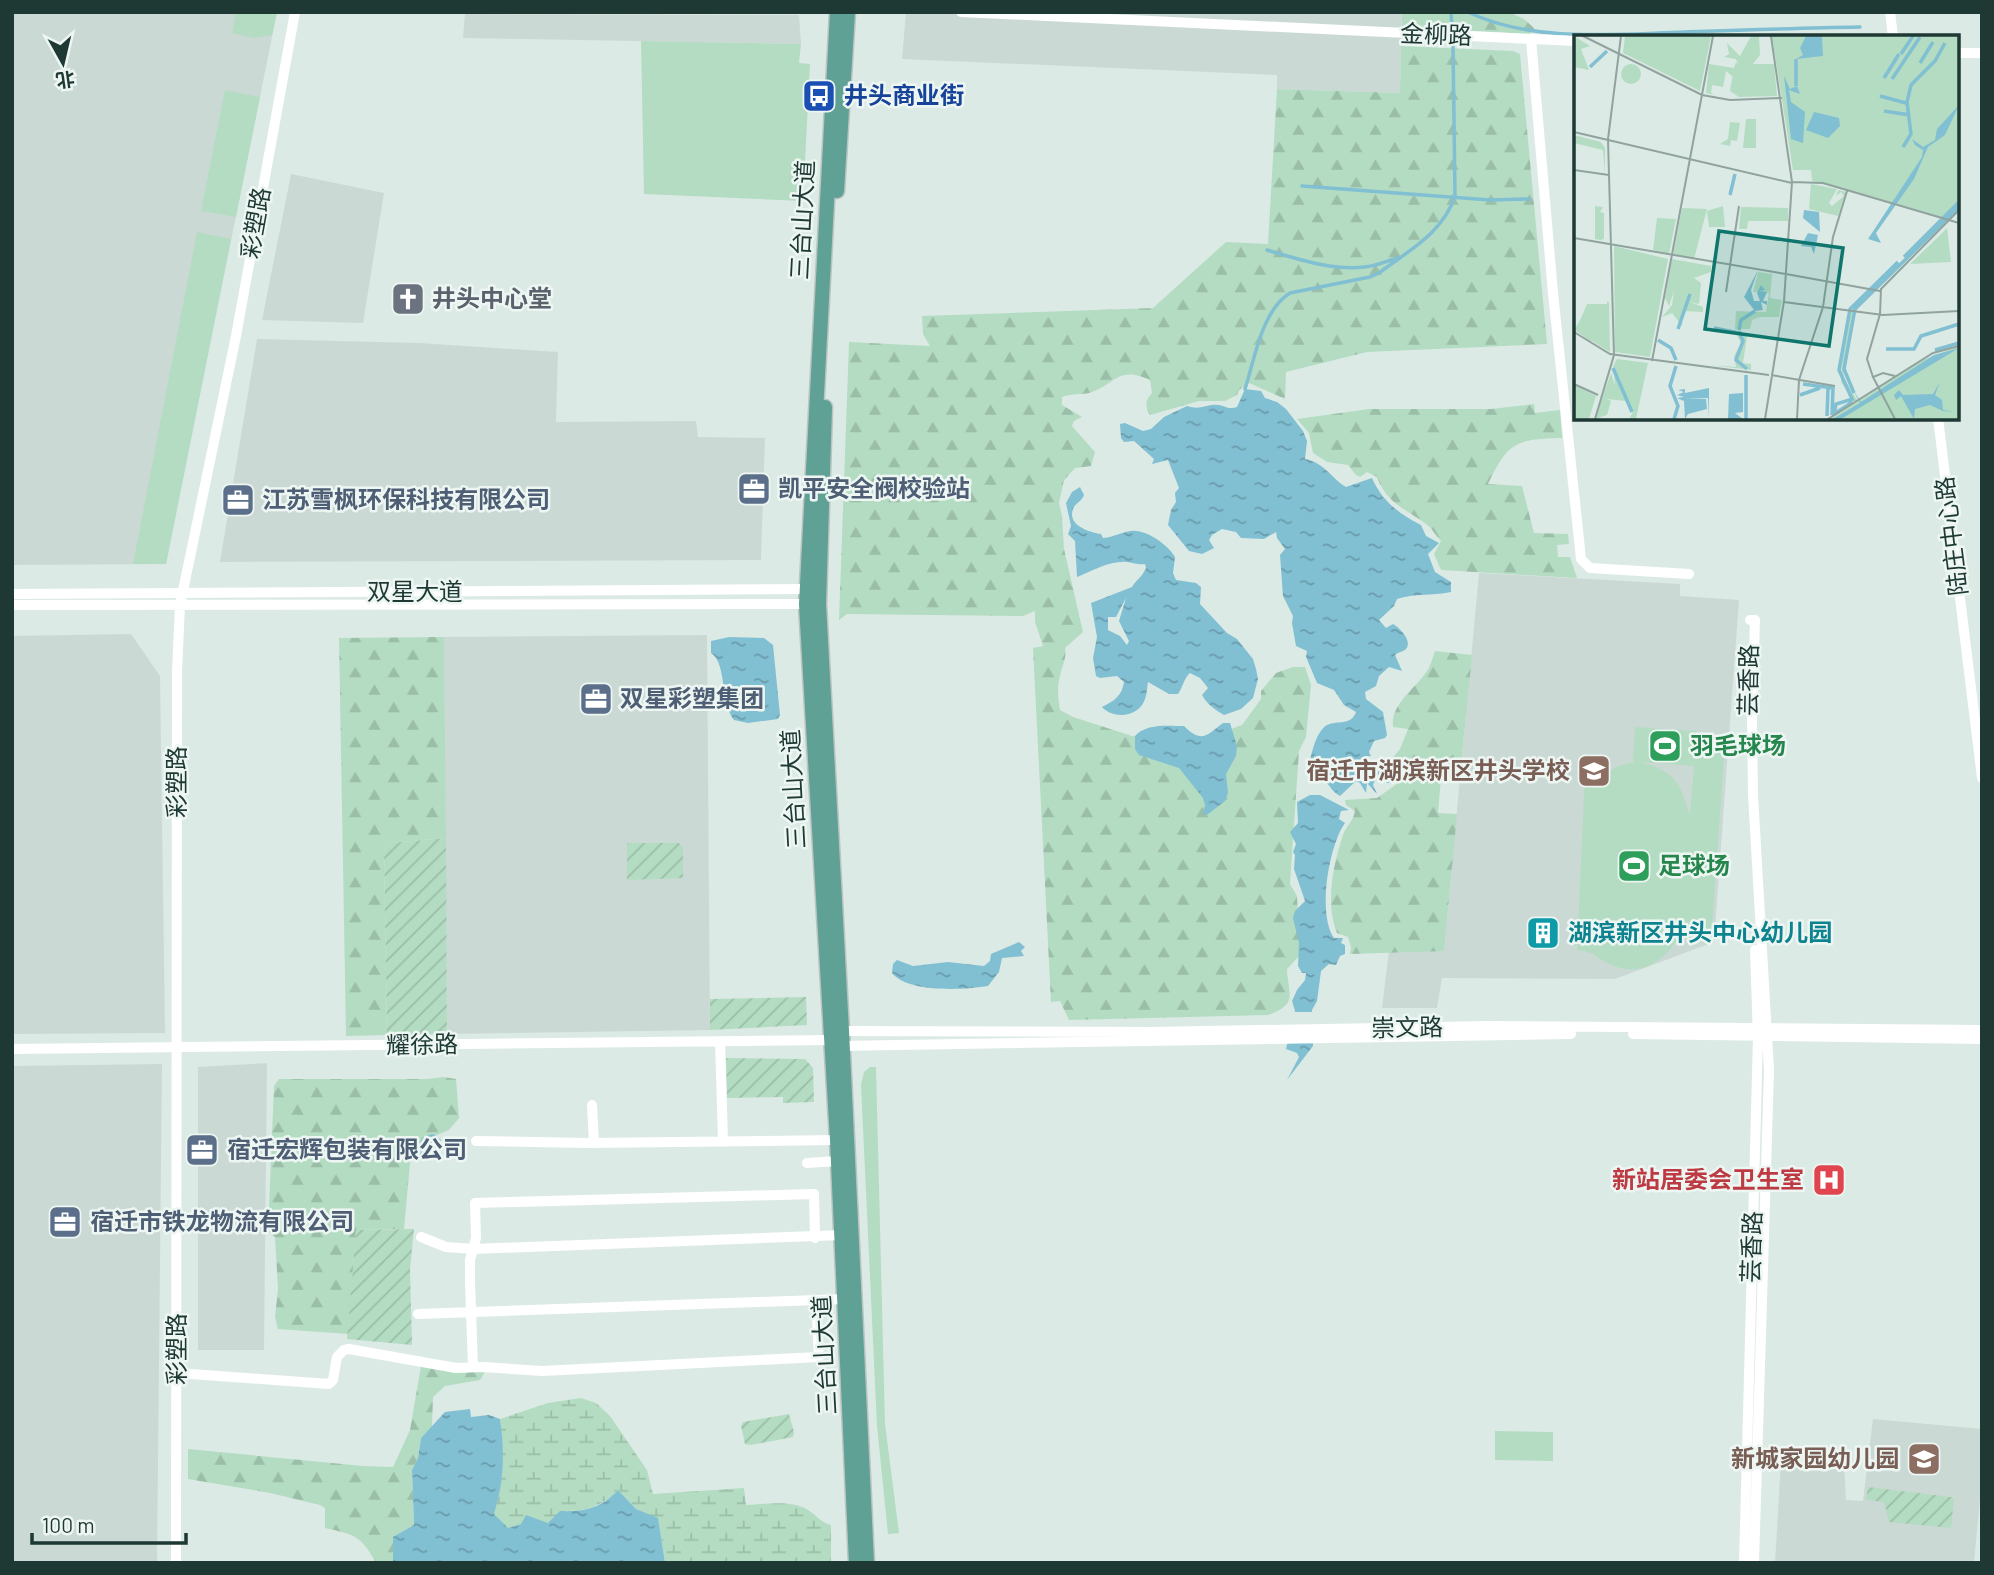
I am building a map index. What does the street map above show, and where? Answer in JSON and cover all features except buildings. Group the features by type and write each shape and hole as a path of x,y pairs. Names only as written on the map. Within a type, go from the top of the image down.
{"main road":[{"name":"三台山大道","path":"838,12 812,597 867,1563"},
{"name":"三台山大道","path":"812,597 848,12"},
{"name":"三台山大道","path":"836,1039 838,1161 856,1563"}],"street":[{"name":"彩塑路","path":"176,1563 177,671 180,605 236,336 295,12"},
{"name":"金柳路","path":"961,12 1574,41"},
{"path":"1890,12 1893,35"},
{"path":"1531,39 1553,293 1581,559 1590,568 1689,574"},
{"path":"1959,53 1982,53"},
{"name":"陆庄中心路","path":"1938,420 1982,778"},
{"name":"双星大道","path":"12,594 183,592 812,597"},
{"name":"双星大道","path":"12,605 812,597"},
{"name":"芸香路","path":"1744,1563 1762,1032 1753,795 1755,620 1750,620 1747,758 1762,1032 1769,1070 1755,1563"},
{"name":"崇文路","path":"836,1039 1982,1030"},
{"name":"崇文路","path":"1762,1032 1982,1039"},
{"name":"耀徐路","path":"12,1049 836,1039"},
{"path":"720,1041 723,1141"},
{"path":"592,1105 594,1143"},
{"path":"476,1141 594,1143 838,1140"},
{"path":"807,1163 838,1161"},
{"path":"473,1367 470,1282 475,1238 475,1203 814,1194 815,1238"},
{"path":"421,1237 446,1247 473,1249 842,1235"},
{"path":"418,1314 845,1299"},
{"path":"177,1373 329,1384 333,1381 337,1357 349,1349 456,1368 542,1371 819,1357 816,1301"}],"shaded area":[{"path":"12,12 277,12 166,564 12,565"},
{"path":"906,12 1402,12 1400,93 1277,89 1277,75 902,59"},
{"path":"465,14 799,15 801,44 463,38"},
{"path":"291,174 384,193 363,323 262,320"},
{"path":"257,339 419,343 558,352 556,422 696,421 698,437 765,438 761,560 220,562"},
{"name":"宿迁市湖滨新区井头学校","path":"1479,573 1680,584 1680,596 1739,600 1714,942 1615,979 1442,978 1437,1008 1382,1008 1389,951 1444,950"},
{"path":"131,634 160,676 165,1033 12,1034 12,636"},
{"path":"707,635 710,1030 447,1034 444,637"},
{"path":"267,1063 264,1350 198,1350 198,1067"},
{"path":"162,1064 157,1563 12,1563 12,1066"},
{"path":"1873,1419 1982,1429 1982,1478 1974,1563 1775,1563 1781,1461 1844,1465 1846,1500 1863,1501"}],"green space":[{"path":"236,12 277,12 272,35 254,38 232,33"},
{"path":"1402,12 1509,12 1524,19 1534,28 1530,34 1402,27"},
{"path":"641,41 801,44 799,63 810,64 803,201 644,194"},
{"path":"1401,46 1513,51 1520,54 1547,344 1367,352 1286,372 1285,399 1249,383 1239,390 1237,395 1225,401 1199,401 1150,415 1147,404 1152,393 1150,380 1139,376 1123,375 1098,390 1062,397 1062,405 1082,417 1074,421 1072,426 1095,452 1091,466 1075,468 1064,480 1059,503 1064,549 1083,632 1065,648 1058,684 1060,710 1073,717 1132,736 1165,735 1199,741 1242,725 1261,699 1261,691 1276,673 1293,667 1305,667 1311,685 1306,737 1299,751 1290,884 1297,896 1300,955 1287,969 1290,992 1288,1002 1268,1015 1069,1020 1060,1001 1051,1002 1033,648 1043,646 1035,622 1035,611 1023,616 847,614 839,620 849,342 930,346 923,334 922,316 1153,308 1226,242 1268,244 1277,89 1400,93"},
{"path":"225,90 260,97 236,217 201,211"},
{"path":"197,232 231,239 166,564 133,564"},
{"path":"1534,404 1535,413 1560,410 1562,438 1534,440 1515,446 1502,459 1488,484 1522,486 1534,533 1568,534 1569,544 1557,545 1558,557 1570,557 1577,578 1441,570 1434,554 1441,541 1430,528 1392,500 1377,477 1367,472 1360,477 1348,465 1327,462 1313,453 1309,433 1297,419 1369,409 1491,409"},
{"path":"444,637 446,838 390,843 384,850 387,1035 346,1036 339,638"},
{"path":"1435,651 1472,655 1461,766 1442,766 1438,813 1457,814 1444,951 1350,954 1348,937 1337,933 1331,909 1339,847 1355,811 1346,805 1345,800 1377,798 1398,783 1397,771 1390,761 1400,749 1408,729 1393,727 1393,718 1400,703 1429,668"},
{"path":"1635,727 1696,731 1696,742 1725,744 1711,941 1678,938 1658,960 1650,965 1632,969 1612,965 1592,954 1577,950 1585,773 1605,774 1618,766 1635,762","holes":["1641,762 1694,766 1690,816 1675,780 1662,770"]},
{"path":"446,838 447,1034 387,1035 384,850 390,843"},
{"path":"627,843 679,843 683,848 683,878 627,880"},
{"path":"806,997 807,1025 710,1030 710,999"},
{"path":"726,1058 805,1059 813,1068 814,1102 783,1103 783,1097 727,1098"},
{"path":"870,1067 876,1067 885,1424 899,1533 888,1534 877,1426 861,1085 864,1072"},
{"path":"279,1079 456,1079 459,1118 449,1130 430,1138 411,1153 404,1229 356,1230 348,1334 278,1329 275,1317 278,1289 275,1237 268,1232 274,1086"},
{"path":"414,1229 410,1269 412,1345 347,1339 356,1230"},
{"path":"421,1366 486,1370 480,1380 445,1386 433,1397 432,1427 421,1438 418,1458 412,1470 414,1525 393,1538 393,1563 376,1563 361,1541 344,1532 325,1528 325,1508 320,1505 270,1493 188,1479 188,1449 393,1467 410,1430"},
{"path":"581,1398 596,1403 610,1416 647,1470 653,1494 744,1488 746,1505 778,1503 802,1507 831,1525 831,1563 665,1563 658,1519 636,1509 618,1490 592,1507 561,1511 529,1557 494,1514 502,1467 500,1419 548,1403"},
{"path":"789,1414 793,1437 745,1444 741,1426 743,1422"},
{"path":"1495,1431 1553,1432 1553,1461 1495,1460"},
{"path":"1868,1487 1951,1497 1954,1499 1951,1528 1889,1522 1884,1502 1866,1500"}],"water":[{"path":"1245,389 1261,391 1265,398 1286,409 1303,431 1307,441 1305,459 1323,467 1346,487 1372,478 1392,506 1421,525 1426,536 1439,543 1428,554 1435,572 1451,582 1451,592 1397,599 1394,606 1379,620 1386,628 1393,624 1396,626 1404,635 1408,646 1395,655 1402,671 1389,667 1379,676 1376,686 1365,692 1366,699 1383,712 1387,735 1374,741 1369,752 1371,756 1362,757 1362,768 1389,772 1394,781 1388,783 1381,779 1375,780 1373,785 1377,794 1367,783 1366,793 1356,781 1340,796 1327,783 1311,779 1307,772 1316,740 1323,729 1327,725 1348,721 1356,712 1344,705 1334,690 1317,683 1306,657 1307,651 1296,646 1293,616 1283,596 1280,555 1285,549 1276,532 1264,539 1241,538 1236,532 1222,529 1209,540 1214,548 1202,554 1189,551 1168,525 1176,502 1175,493 1179,488 1168,460 1152,464 1154,459 1134,441 1124,442 1121,438 1120,424 1125,423 1143,431 1151,429 1164,417 1187,406 1237,407"},
{"path":"1080,487 1084,495 1072,513 1075,523 1101,534 1103,538 1131,531 1150,535 1175,557 1173,573 1176,580 1196,583 1201,587 1200,604 1227,633 1237,639 1253,659 1258,679 1253,698 1241,709 1224,715 1217,711 1202,695 1208,688 1200,678 1190,673 1178,694 1169,694 1148,682 1142,705 1132,713 1113,714 1102,707 1117,698 1124,682 1117,676 1096,676 1093,658 1097,637 1091,603 1132,587 1146,568 1145,564 1115,563 1077,577 1075,541 1068,534 1071,526 1066,503 1072,492","holes":["1126,598 1119,621 1129,641 1127,645 1120,636 1108,630 1108,617 1116,617"]},
{"path":"729,637 764,638 773,645 780,715 778,719 748,723 734,720 727,703 719,665 711,653 711,641"},
{"path":"1223,723 1230,723 1237,746 1236,756 1226,774 1228,793 1225,801 1207,815 1203,814 1203,798 1179,768 1139,755 1135,749 1135,736 1151,727 1184,726 1195,735 1204,736"},
{"path":"1310,795 1320,795 1349,810 1341,811 1339,819 1345,823 1334,847 1326,897 1329,927 1334,938 1343,938 1341,943 1345,945 1345,954 1340,956 1336,965 1329,964 1321,971 1317,1001 1312,1010 1313,1046 1287,1080 1299,1057 1297,1053 1286,1049 1295,1011 1292,1001 1305,980 1306,973 1302,973 1298,966 1299,943 1293,918 1295,911 1305,901 1294,869 1293,852 1296,844 1290,832 1298,823 1297,802"},
{"path":"1019,942 1025,947 1021,951 1024,956 1002,958 999,972 988,986 951,989 923,987 910,984 892,973 893,964 897,960 913,966 948,962 984,966 990,961 991,954"},
{"path":"432,1134 441,1140 440,1154 434,1158 421,1158 419,1150 423,1137"},
{"path":"470,1409 471,1417 489,1415 500,1419 503,1467 494,1514 508,1528 521,1524 526,1515 548,1523 560,1511 592,1508 618,1490 636,1509 658,1518 665,1563 393,1563 393,1537 414,1525 412,1470 418,1458 421,1438 445,1412"}],"pier":[{"path":"1291,1012 1316,1012 1317,1041 1285,1042"}],"waterway":[{"path":"1451,12 1452,30"},
{"path":"1468,12 1519,28 1574,34 1860,27"},
{"path":"1245,389 1266,323 1280,301 1290,293 1379,273 1423,240 1442,221 1455,196 1453,46"},
{"path":"1302,186 1490,200 1529,199"},
{"path":"1267,250 1316,263 1353,268 1398,258"}],"place":[{"name":"井头商业街","path":"819,96"},
{"name":"井头中心堂","path":"408,299"},
{"name":"凯平安全阀校验站","path":"754,489"},
{"name":"江苏雪枫环保科技有限公司","path":"238,500"},
{"name":"双星彩塑集团","path":"596,699"},
{"name":"羽毛球场","path":"1665,746"},
{"name":"宿迁市湖滨新区井头学校","path":"1594,771"},
{"name":"足球场","path":"1634,866"},
{"name":"湖滨新区井头中心幼儿园","path":"1543,933"},
{"name":"宿迁宏辉包装有限公司","path":"202,1150"},
{"name":"新站居委会卫生室","path":"1829,1180"},
{"name":"宿迁市铁龙物流有限公司","path":"65,1222"},
{"name":"新城家园幼儿园","path":"1924,1459"}]}
